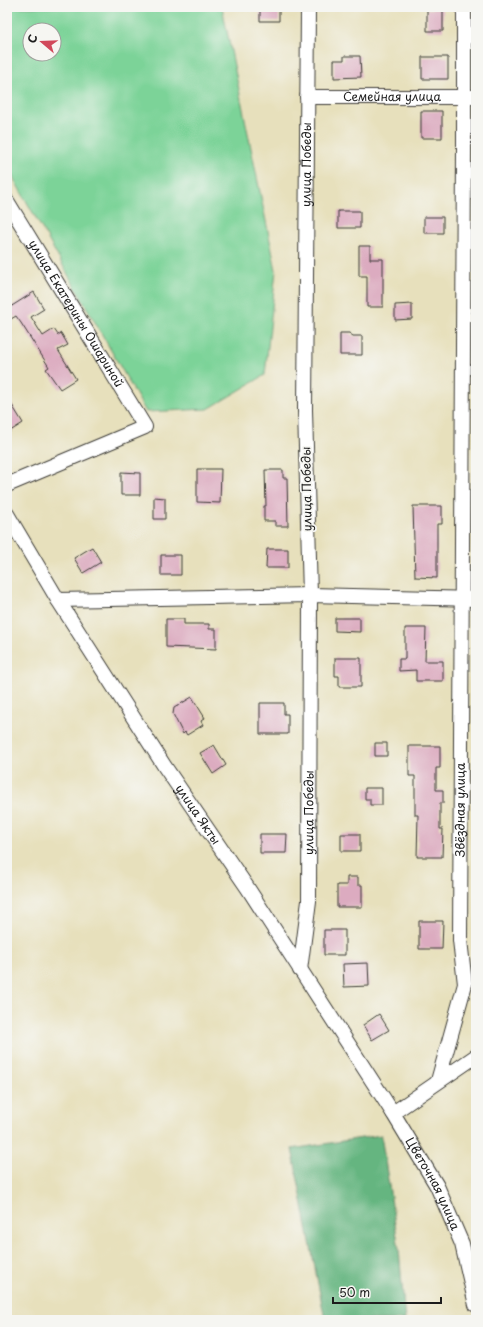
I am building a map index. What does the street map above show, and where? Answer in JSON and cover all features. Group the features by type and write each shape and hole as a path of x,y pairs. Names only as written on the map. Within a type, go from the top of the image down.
{"street":[{"name":"улица Победы","path":"300,970 309,901 310,595 305,410 308,7"},
{"name":"Звёздная улица","path":"438,1081 465,984 460,940 461,599 470,98 464,7"},
{"name":"Семейная улица","path":"307,97 470,98"},
{"name":"улица Екатерины Ошариной","path":"7,200 145,427 7,485"},
{"name":"улица Якты","path":"7,514 58,600 165,767 247,887 393,1113"},
{"path":"58,600 310,595 476,599"},
{"path":"393,1113 476,1056"},
{"name":"Цветочная улица","path":"393,1113 437,1186 462,1244 476,1305"}],"green space":[{"path":"7,7 222,7 276,270 265,375 208,409 146,412 7,167"},
{"path":"381,1135 399,1249 405,1320 325,1320 292,1149"}],"building":[{"path":"260,7 279,7 279,21 260,21"},
{"path":"427,9 443,9 443,31 427,31"},
{"path":"344,56 360,56 361,77 334,78 334,60 344,60"},
{"path":"422,57 448,57 448,79 422,79"},
{"path":"421,111 442,111 442,138 421,138"},
{"path":"338,211 360,211 360,228 338,228"},
{"path":"424,217 443,217 443,233 424,233"},
{"path":"359,246 370,246 370,259 383,259 383,307 367,307 367,276 359,276"},
{"path":"34,292 44,309 31,317 43,336 54,329 58,335 61,333 68,345 58,350 76,379 60,389 46,369 49,367 21,323 16,316 11,319 7,313 7,309"},
{"path":"412,304 412,319 395,320 395,305"},
{"path":"340,333 349,333 353,336 362,336 362,355 340,355"},
{"path":"7,397 23,423 7,433"},
{"path":"197,469 221,469 220,503 197,502"},
{"path":"265,470 283,470 283,478 287,478 288,526 275,526 275,521 264,521 264,506 266,506"},
{"path":"121,472 140,473 140,495 121,495"},
{"path":"154,497 165,498 165,519 154,519"},
{"path":"413,506 442,506 442,524 437,524 437,578 415,577"},
{"path":"92,547 101,562 83,573 74,558"},
{"path":"267,549 288,549 288,568 266,568"},
{"path":"161,555 181,555 181,575 161,575"},
{"path":"335,618 360,618 360,632 335,631"},
{"path":"166,619 184,619 184,624 209,624 209,629 216,629 216,649 166,647"},
{"path":"405,628 426,628 425,661 443,661 443,681 416,681 416,670 399,671 399,659 405,659"},
{"path":"335,658 361,658 361,687 339,687 339,676 335,676"},
{"path":"192,697 205,718 201,721 203,725 187,735 185,732 183,734 173,714 174,708"},
{"path":"260,703 284,703 284,714 288,714 288,734 260,734"},
{"path":"375,743 387,743 387,756 375,756"},
{"path":"214,745 226,765 213,774 200,753"},
{"path":"409,746 440,746 440,768 436,768 436,790 443,790 443,803 440,803 440,829 443,829 442,857 417,857 418,815 415,815 415,776 409,776"},
{"path":"365,788 382,788 382,805 370,805 370,799 365,799"},
{"path":"260,834 287,834 286,853 260,853"},
{"path":"341,834 360,834 360,851 341,851"},
{"path":"347,877 358,877 358,885 362,885 362,907 337,907 337,885 347,885"},
{"path":"419,921 443,921 442,949 419,949"},
{"path":"324,930 345,930 345,955 324,955"},
{"path":"368,963 369,986 344,987 343,964"},
{"path":"379,1014 389,1030 372,1040 363,1025"}]}
